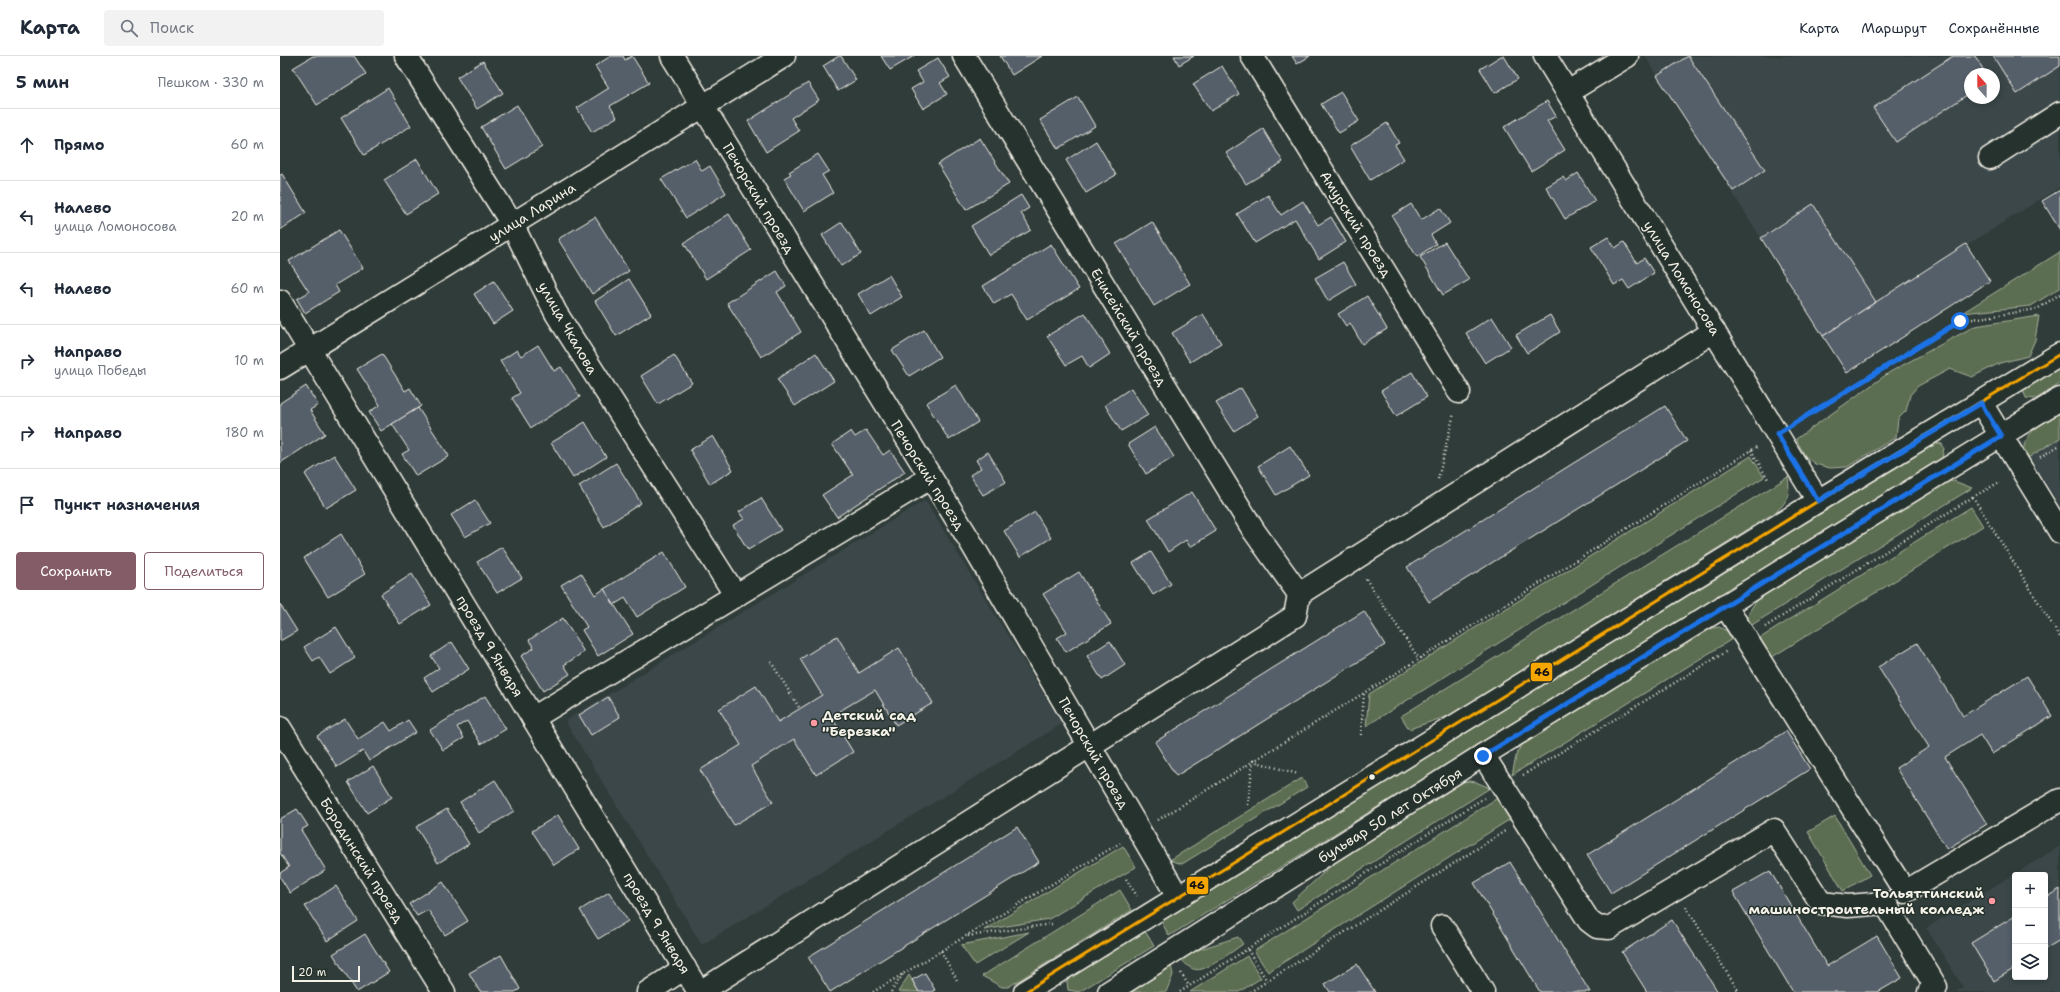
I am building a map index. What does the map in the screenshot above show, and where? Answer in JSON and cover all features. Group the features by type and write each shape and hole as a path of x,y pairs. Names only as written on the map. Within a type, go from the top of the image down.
{"street":[{"name":"улица Чкалова","path":"406,56 512,224 556,313 736,596"},
{"name":"Печорский проезд","path":"672,56 970,541 1178,897"},
{"name":"улица Ларина","path":"280,368 784,56"},
{"name":"Енисейский проезд","path":"964,56 1254,531 1299,594"},
{"name":"Амурский проезд","path":"1252,56 1459,392"},
{"name":"улица Ломоносова","path":"1545,56 1818,501"},
{"path":"1568,92 1627,56"},
{"path":"1990,158 2060,113"},
{"name":"проезд 9 Января","path":"280,301 311,349 699,992"},
{"path":"699,992 1295,616 1299,594 1714,331"},
{"path":"1037,989 1178,897 1818,501 2060,354"},
{"name":"бульвар 50 лет Октября","path":"1109,992 1725,605 2060,399"},
{"path":"1981,403 2060,532"},
{"path":"533,718 930,478"},
{"path":"1725,605 1905,892"},
{"name":"Бородинский проезд","path":"280,728 444,992"},
{"path":"1483,756 1504,786 1589,920 1597,927 1609,928 1774,830 1821,903 1848,906 1885,903 2060,800"},
{"path":"1885,903 1936,987 1929,992"},
{"path":"1442,926 1483,992"},
{"path":"648,992 685,968"}],"path":[{"path":"1156,821 1420,659 1751,450 1960,321 2037,309 2060,294"},
{"path":"1430,511 1459,392"},
{"path":"2038,459 2060,445"},
{"path":"1751,450 1769,481"},
{"path":"1180,992 1504,786 1998,483"},
{"path":"1973,497 2060,637"},
{"path":"1353,560 1420,659"},
{"path":"771,662 800,709"},
{"path":"1361,734 1364,693"},
{"path":"1253,761 1298,774"},
{"path":"1248,805 1253,761"},
{"path":"1250,992 1524,819"},
{"path":"873,992 1127,838"},
{"path":"1126,878 1138,898"},
{"path":"1674,888 1738,992"},
{"path":"965,936 1052,924"},
{"path":"1248,950 1267,981"},
{"path":"940,951 958,982"},
{"path":"891,992 904,973"}],"shaded area":[{"path":"1645,56 2060,56 2060,187 1876,302 1814,204 1761,238"},
{"path":"2060,419 2060,506 2021,443"},
{"name":"Детский сад \"Березка\"","path":"925,500 1062,724 702,945 565,721"},
{"name":"Тольяттинский машиностроительный колледж","path":"2060,846 2060,992 1956,992 1963,987 1926,928 2012,875 2012,980 2048,980 2048,872 2018,872"}],"green space":[{"path":"2060,252 2060,288 2031,306 1962,313"},
{"path":"2039,316 2035,340 2028,356 2000,363 1972,377 1950,369 1918,386 1910,395 1906,411 1898,419 1896,437 1847,467 1830,468 1815,464 1805,456 1796,439 1890,372 1975,326"},
{"path":"2060,365 2060,384 2036,399 2026,398 2023,390 2028,385"},
{"path":"2060,413 2060,438 2023,461 2023,451 2028,436 2039,426"},
{"path":"1937,443 1942,444 1944,448 1942,458 1169,936 1161,921 1928,445"},
{"path":"1751,456 1764,477 1366,726 1369,694"},
{"path":"1788,477 1788,496 1777,511 1451,715 1409,729 1401,716"},
{"path":"1954,481 1972,488 1747,628 1749,612 1758,598 1943,482"},
{"path":"1971,507 1983,526 1769,659 1757,640"},
{"path":"1719,627 1737,636 1512,775 1517,752 1522,745 1708,629"},
{"path":"1302,778 1307,787 1182,864 1170,860"},
{"path":"1463,782 1476,782 1490,788 1297,910 1292,902 1335,862"},
{"path":"1499,797 1512,818 1268,972 1254,951"},
{"path":"1835,816 1870,875 1843,891 1808,832"},
{"path":"1123,846 1136,867 1049,919 984,930"},
{"path":"1120,890 1132,910 1008,987 1002,987 982,976"},
{"path":"1145,931 1154,946 1079,992 1068,990 1067,981 1070,977"},
{"path":"1029,932 975,965 961,945"},
{"path":"1238,937 1243,944 1207,967 1196,970 1187,966 1181,959 1194,951"},
{"path":"1247,956 1261,978 1239,992 1190,992"},
{"path":"1171,965 1173,975 1166,992 1128,992"},
{"path":"909,975 919,992 898,992"}],"building":[{"path":"313,56 354,56 366,74 317,105 293,68"},
{"path":"611,56 623,56 625,60 632,56 649,83 610,106 617,117 592,132 577,108 609,88 595,66"},
{"path":"841,56 856,80 838,91 823,66"},
{"path":"881,56 914,56 890,70"},
{"path":"1000,56 1042,56 1012,75"},
{"path":"1174,56 1194,56 1179,65"},
{"path":"1292,56 1310,56 1297,64"},
{"path":"1501,56 1504,56 1518,79 1495,93 1480,69"},
{"path":"1688,56 1765,170 1733,191 1657,76"},
{"path":"1953,56 1975,56 1982,68 1964,68 1964,97 1896,142 1873,108"},
{"path":"1993,56 2060,56 2060,66 2017,94"},
{"path":"938,58 950,77 940,83 947,94 923,109 911,89 923,82 916,71"},
{"path":"483,61 503,93 477,109 457,77"},
{"path":"1222,66 1239,94 1211,111 1193,84"},
{"path":"808,83 819,100 791,118 799,131 766,152 748,121"},
{"path":"388,88 411,126 364,155 341,118"},
{"path":"1341,92 1359,121 1339,133 1321,104"},
{"path":"1078,97 1095,126 1058,149 1040,120"},
{"path":"1547,101 1556,116 1547,121 1565,150 1531,171 1504,127"},
{"path":"517,105 542,147 506,169 481,127"},
{"path":"1387,123 1399,143 1395,145 1404,159 1370,180 1350,146"},
{"path":"1263,129 1283,162 1246,184 1226,153"},
{"path":"980,138 1009,184 966,210 938,164"},
{"path":"1096,141 1116,175 1086,193 1066,160"},
{"path":"818,154 829,171 822,175 833,193 804,211 784,178 791,174 789,172"},
{"path":"417,159 438,194 406,214 384,180"},
{"path":"695,159 702,171 710,166 726,193 686,218 661,179"},
{"path":"1578,173 1595,201 1565,219 1546,187 1563,177 1566,181"},
{"path":"282,174 306,213 280,230 280,175"},
{"path":"2060,190 2060,230 2042,201"},
{"path":"1021,195 1029,208 1021,213 1031,230 989,255 971,226"},
{"path":"1268,195 1281,215 1303,201 1318,225 1331,217 1346,242 1319,259 1295,219 1255,243 1237,214"},
{"path":"1411,204 1421,220 1440,208 1450,223 1431,235 1436,244 1417,257 1392,216"},
{"path":"1813,204 1876,302 1823,336 1761,238"},
{"path":"729,214 751,250 706,279 684,243"},
{"path":"595,217 629,271 592,294 558,239"},
{"path":"842,222 861,254 841,266 822,235"},
{"path":"1152,222 1190,284 1154,306 1116,244"},
{"path":"339,230 363,268 335,285 339,292 305,313 297,299 309,292 289,261"},
{"path":"1608,237 1615,248 1624,242 1637,263 1644,258 1654,273 1629,289 1623,280 1614,285 1591,247"},
{"path":"1445,242 1469,280 1443,295 1420,257"},
{"path":"1051,244 1079,289 1027,320 1011,294 994,304 983,286"},
{"path":"1966,244 1990,281 1847,373 1823,336"},
{"path":"1343,262 1356,284 1328,301 1315,278"},
{"path":"777,271 786,286 777,292 801,332 761,357 727,303"},
{"path":"889,275 902,297 871,316 858,294"},
{"path":"629,279 651,314 616,336 595,301"},
{"path":"494,281 513,311 493,324 474,294"},
{"path":"1367,296 1387,329 1362,344 1350,323 1346,326 1338,314"},
{"path":"1085,313 1110,354 1089,368 1082,356 1066,365 1047,336"},
{"path":"1203,314 1221,343 1190,362 1172,333"},
{"path":"1550,315 1560,332 1527,353 1516,335"},
{"path":"1492,317 1511,347 1485,363 1466,333"},
{"path":"924,330 940,357 909,376 892,350"},
{"path":"538,345 554,371 561,367 580,397 531,428 512,398 520,393 500,361 517,350 521,356"},
{"path":"816,353 834,381 795,406 777,379"},
{"path":"382,354 405,391 410,388 421,406 381,431 369,412 380,405 357,369"},
{"path":"674,355 692,383 658,404 641,376"},
{"path":"1412,372 1427,397 1396,416 1381,391"},
{"path":"956,385 978,422 949,440 926,403"},
{"path":"306,386 318,405 310,410 325,434 280,463 280,403"},
{"path":"1131,388 1148,415 1121,431 1105,405"},
{"path":"1241,388 1258,416 1234,431 1216,403"},
{"path":"1665,406 1687,441 1429,602 1407,567"},
{"path":"418,408 449,456 416,476 402,454 409,450 392,424"},
{"path":"585,422 606,457 573,478 551,443"},
{"path":"1155,427 1174,457 1146,474 1128,444"},
{"path":"866,430 883,455 890,450 905,472 837,517 822,495 853,475 832,444 851,431 855,437"},
{"path":"713,436 733,470 710,484 690,450"},
{"path":"1290,446 1309,475 1276,495 1258,466"},
{"path":"988,452 1006,482 983,495 970,475 981,468 976,460"},
{"path":"334,455 356,490 326,508 305,474"},
{"path":"616,463 641,503 604,527 579,486"},
{"path":"1192,492 1216,531 1190,547 1186,540 1168,552 1148,519"},
{"path":"761,498 781,530 748,550 733,525 744,519 739,512"},
{"path":"475,500 490,523 465,537 451,515"},
{"path":"1035,512 1051,538 1020,557 1004,531"},
{"path":"341,534 365,574 328,597 304,558"},
{"path":"502,547 522,578 497,593 477,562"},
{"path":"664,552 685,587 637,617 625,598 614,605 604,589"},
{"path":"1151,552 1171,584 1153,595 1133,563"},
{"path":"1079,572 1111,624 1066,652 1057,638 1067,632 1043,594"},
{"path":"581,573 595,595 604,589 633,634 598,656 582,630 587,627 561,585"},
{"path":"412,574 431,605 400,624 381,594"},
{"path":"280,604 297,631 280,641"},
{"path":"1364,611 1385,645 1176,776 1155,742"},
{"path":"563,618 584,652 564,665 570,674 543,691 521,656 534,648 529,640"},
{"path":"336,627 355,658 330,674 319,657 313,661 304,647"},
{"path":"837,636 859,673 899,648 933,703 896,725 875,690 831,716 853,752 816,775 794,739 751,766 773,802 734,825 700,770 741,745 719,709 756,686 778,722 822,695 800,659"},
{"path":"1110,641 1125,665 1102,680 1087,656"},
{"path":"452,642 469,669 433,692 424,678 439,668 431,656"},
{"path":"1917,643 1963,716 2027,676 2052,716 1992,754 1980,735 1945,757 1987,824 1947,849 1896,768 1929,747 1878,667"},
{"path":"485,696 506,729 481,744 467,721 457,727 464,738 443,750 430,730"},
{"path":"608,697 620,717 591,735 579,715"},
{"path":"345,719 358,739 385,722 391,731 408,720 416,732 369,761 363,751 337,767 317,736"},
{"path":"1786,731 1810,769 1611,893 1587,855"},
{"path":"373,766 392,797 367,813 348,782"},
{"path":"495,780 514,811 479,833 460,802"},
{"path":"297,809 308,826 301,830 326,870 290,893 280,877 280,873 289,867 280,853 280,819"},
{"path":"447,809 469,844 438,863 416,827"},
{"path":"558,815 579,849 554,865 532,831"},
{"path":"1017,827 1039,862 830,992 808,957"},
{"path":"1510,862 1590,992 1540,992 1474,883"},
{"path":"1770,871 1827,966 1877,936 1902,978 1878,992 1793,992 1733,892"},
{"path":"443,882 468,921 445,935 428,910 417,916 409,904"},
{"path":"336,886 358,921 327,941 305,906"},
{"path":"2060,889 2060,940 2048,947 2048,908 2048,896"},
{"path":"609,892 628,921 598,939 580,910"},
{"path":"2012,918 2012,970 1994,981 1971,943"},
{"path":"1672,920 1718,992 1647,992 1622,952"},
{"path":"365,934 389,972 357,992 333,954"},
{"path":"501,955 520,989 515,992 480,992 469,973"},
{"path":"1357,964 1375,992 1330,992 1325,984"},
{"path":"925,973 935,990 931,992 919,992 912,980"}],"transit line":[{"name":"46","path":"1025,992 1818,501 2060,354"}],"place":[{"name":"Детский сад \"Березка\"","path":"814,723"},
{"name":"Тольяттинский машиностроительный колледж","path":"1992,901"}],"route":[{"path":"1483,756 1725,605 2001,436 1981,403 1818,501 1777,434 1960,321"}]}
